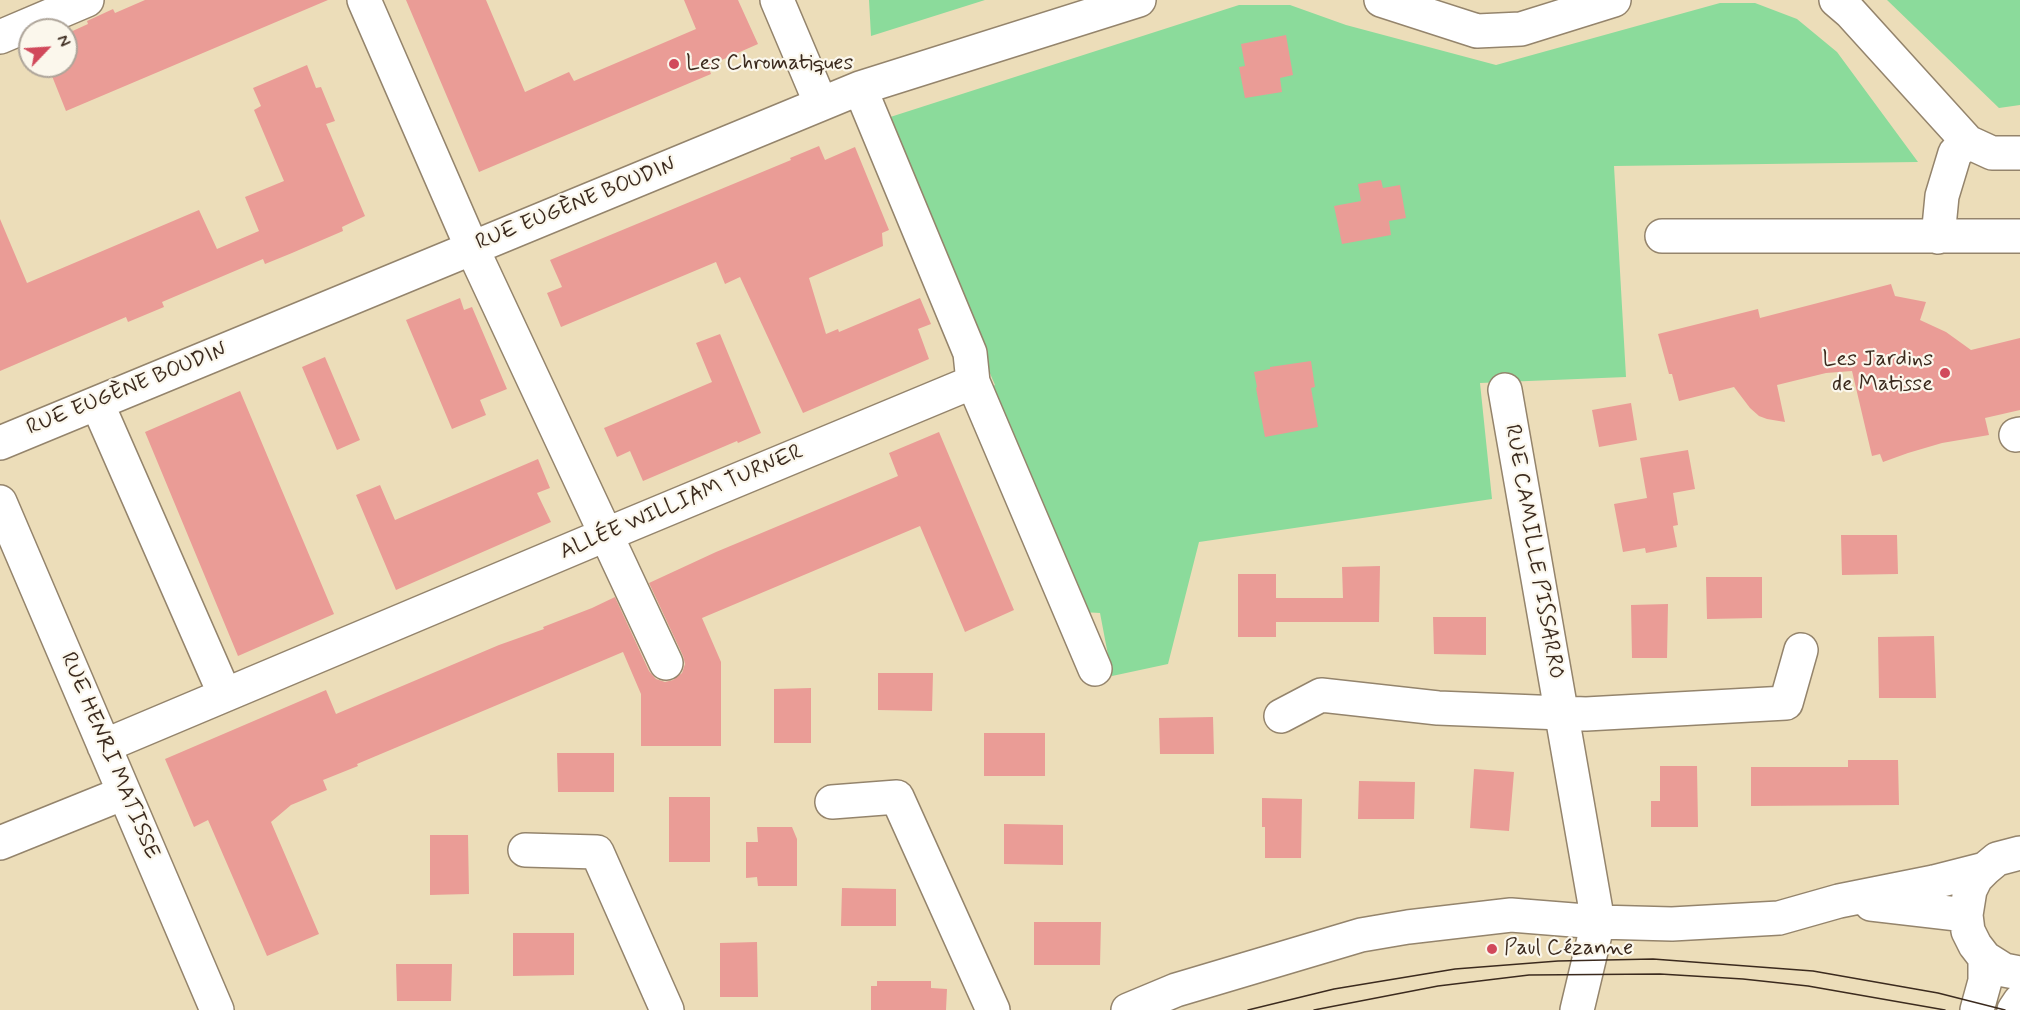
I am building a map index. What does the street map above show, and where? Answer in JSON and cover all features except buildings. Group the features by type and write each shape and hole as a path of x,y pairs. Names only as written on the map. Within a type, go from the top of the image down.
{"street":[{"path":"0,37 87,0"},
{"path":"364,0 472,248 666,663"},
{"path":"777,0 821,104"},
{"name":"RUE EUGÈNE BOUDIN","path":"0,443 860,88 1139,0"},
{"path":"1381,0 1477,31 1521,29 1614,0"},
{"path":"1836,0 1850,12 1968,142 1992,153 2020,153"},
{"path":"860,88 970,353 973,382 1095,669"},
{"path":"1938,237 1942,196 1952,164 1956,153 1968,142"},
{"path":"1662,236 2020,236"},
{"name":"ALLÉE WILLIAM TURNER","path":"104,746 973,382"},
{"name":"RUE CAMILLE PISSARRO","path":"1505,390 1599,922"},
{"path":"97,403 225,695"},
{"name":"RUE HENRI MATISSE","path":"0,502 217,1010"},
{"name":"RUE CAMILLE PISSARRO","path":"1281,716 1321,695 1438,708 1586,714 1785,703 1801,650"},
{"path":"0,843 124,793"},
{"path":"832,802 897,797 993,1010"},
{"path":"525,850 597,852 667,1010"},
{"path":"2020,853 1997,859 1976,878 1970,890 1966,915 1968,931 1985,958 2004,970 2020,974"},
{"path":"1128,1010 1176,990 1361,935 1408,927 1511,915 1599,922 1672,924 1779,918 1839,901 1934,882 1985,868"},
{"path":"1839,901 1966,915"},
{"path":"1577,1010 1599,922"},
{"path":"1977,1010 1985,981 1985,958"},
{"path":"2014,1010 2020,1001"}],"green space":[{"path":"869,0 985,0 871,36"},
{"path":"1887,0 2020,0 2020,105 1999,108"},
{"path":"1720,3 1755,3 1797,19 1837,52 1918,162 1614,166 1626,377 1480,383 1492,499 1199,542 1168,664 1112,676 1100,613 1082,612 987,389 995,385 881,120 1239,5 1290,5 1346,25 1496,65"}],"tram line":[{"path":"1248,1010 1334,989 1455,969 1558,961 1653,959 1813,971 1938,993 2005,1010"},
{"path":"1314,1010 1438,986 1529,975 1660,974 1808,986 1945,1010"}],"place":[{"name":"Les Chromatiques","path":"674,64"},
{"name":"Les Jardins de Matisse","path":"1945,373"},
{"name":"Paul Cézanne","path":"1492,949"}]}
